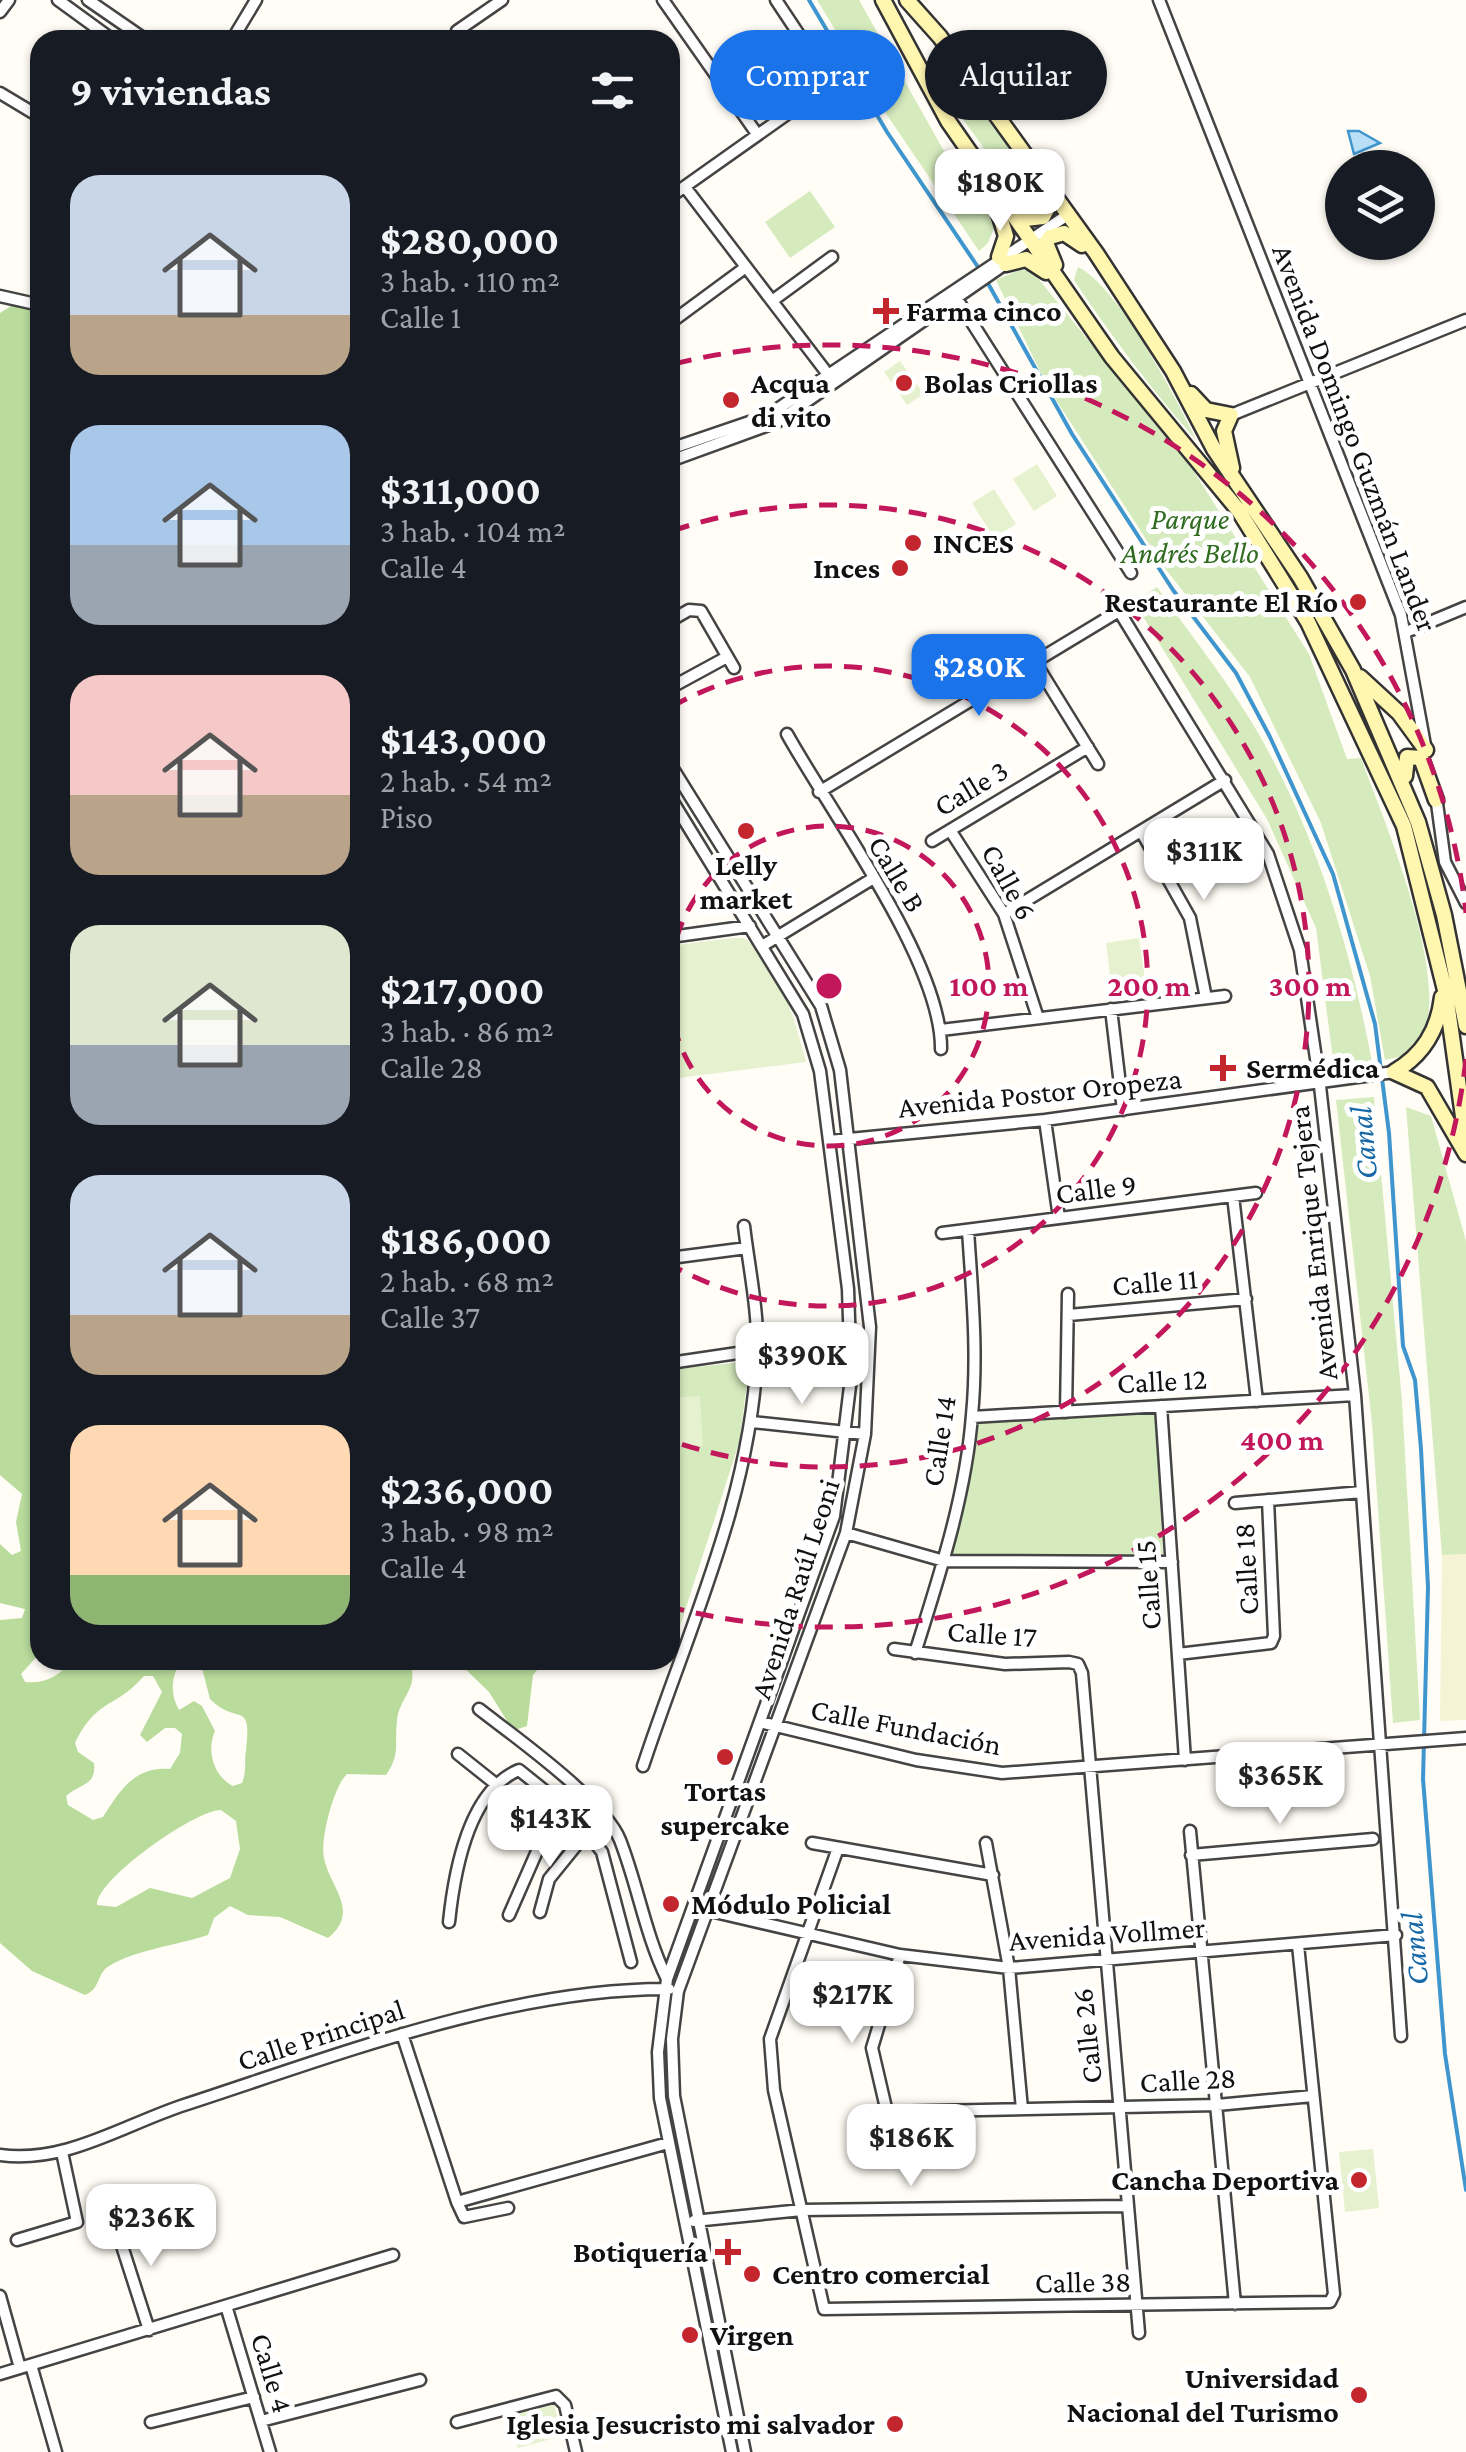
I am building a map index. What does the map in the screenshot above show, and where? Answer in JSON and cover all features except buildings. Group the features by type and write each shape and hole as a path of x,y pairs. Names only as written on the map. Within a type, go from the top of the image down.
{"main road":[{"path":"883,0 948,121 1004,204 1112,357 1200,460 1286,582 1404,826 1442,972 1466,1138"},
{"path":"910,1 940,37 1106,272 1300,577 1353,670 1406,787 1444,915 1466,1026"},
{"path":"991,184 1006,228 998,264 1033,261 1069,292"},
{"path":"1004,204 1025,219 1043,217 1051,202 1046,184"},
{"path":"1069,292 1046,243 1056,233 1070,235 1106,272"},
{"path":"1181,386 1206,410 1231,415 1224,431 1238,483"},
{"path":"1353,670 1392,705 1426,750"},
{"path":"1406,787 1404,761 1417,756 1424,763 1436,800"},
{"path":"1394,1072 1413,1061 1435,1028 1442,972"},
{"path":"1394,1072 1426,1087 1466,1154"}],"street":[{"path":"0,12 9,0"},
{"path":"58,0 99,30"},
{"path":"88,0 132,30"},
{"path":"238,30 256,0"},
{"path":"458,30 502,0"},
{"path":"663,0 757,134"},
{"path":"680,191 831,83 776,0"},
{"name":"Avenida Domingo Guzmán Lander","path":"1159,0 1406,632 1445,862 1466,903"},
{"path":"0,93 30,111"},
{"path":"685,187 831,379"},
{"path":"680,445 766,416 831,379 1066,216"},
{"path":"772,301 832,257"},
{"path":"680,316 746,267"},
{"path":"961,292 1131,573"},
{"path":"0,296 30,303"},
{"path":"1231,415 1466,320"},
{"path":"680,457 777,422 831,379"},
{"path":"1406,632 1466,607"},
{"path":"680,615 689,610 700,611 734,668"},
{"name":"Avenida Enrique Tejera","path":"1034,662 1118,611 1268,854 1300,950 1320,1086 1355,1395 1401,2036"},
{"path":"680,683 727,657"},
{"path":"820,792 1034,662 1098,764"},
{"name":"Calle B","path":"786,734 922,965 941,1030 941,1049"},
{"name":"Calle 3","path":"932,841 1088,747"},
{"path":"1004,914 1225,780"},
{"name":"Avenida Raúl Leoni","path":"680,782 821,1006 840,1070 870,1326 865,1434 846,1532 777,1727 706,1910 670,1986 674,2096 691,2221 732,2452"},
{"name":"Avenida Raúl Leoni","path":"680,813 803,1014 820,1072 848,1289 851,1378 834,1516 670,1986 658,2052 668,2143 691,2221 745,2452"},
{"name":"Calle 6","path":"950,830 1004,914 1038,1018"},
{"path":"1141,830 1190,918 1206,998"},
{"path":"762,946 872,880"},
{"path":"680,936 750,926"},
{"path":"941,1030 1225,996"},
{"path":"1111,1009 1122,1110"},
{"name":"Avenida Postor Oropeza","path":"829,1142 1320,1086 1394,1072"},
{"path":"1045,1120 1059,1218"},
{"name":"Calle 9","path":"942,1234 1256,1193"},
{"path":"1233,1196 1257,1401"},
{"path":"680,1653 738,1484 752,1422 758,1350 744,1226"},
{"name":"Calle 14","path":"914,1653 944,1560 972,1417 975,1339 968,1230"},
{"path":"680,1257 746,1248"},
{"path":"1066,1412 1068,1294"},
{"name":"Calle 11","path":"1069,1316 1246,1298"},
{"path":"680,1362 758,1350"},
{"name":"Calle 12","path":"972,1417 1355,1395"},
{"name":"Calle 15","path":"1161,1406 1185,1760"},
{"path":"752,1422 865,1434"},
{"path":"1235,1503 1362,1492"},
{"name":"Calle 18","path":"1178,1654 1263,1646 1274,1636 1268,1500"},
{"path":"846,1532 944,1560 1172,1562"},
{"name":"Calle 17","path":"894,1648 1006,1664 1069,1662 1078,1664 1082,1673"},
{"path":"668,1670 670,1682"},
{"path":"643,1766 674,1670"},
{"name":"Calle 26","path":"1082,1673 1087,1766 1139,2333"},
{"path":"480,1708 568,1781 619,1836 650,1945 670,1986"},
{"name":"Calle Fundación","path":"760,1722 916,1760 1002,1773 1466,1738"},
{"path":"458,1754 498,1785"},
{"path":"450,1922 455,1867 468,1833 498,1785 519,1770 528,1773 570,1811 606,1860 631,1962"},
{"path":"509,1915 538,1849 570,1811"},
{"path":"540,1912 549,1879 600,1816"},
{"path":"1190,1832 1235,2304"},
{"path":"1191,1855 1373,1839"},
{"path":"812,1843 993,1875"},
{"path":"986,1843 1010,1968 1022,2109"},
{"path":"802,2210 774,2090 770,2039 838,1848"},
{"name":"Avenida Vollmer","path":"706,1910 804,1936 900,1955 1010,1968 1396,1936"},
{"path":"1298,1945 1313,2096"},
{"path":"893,2138 872,2048 900,1955"},
{"name":"Calle Principal","path":"0,2156 21,2158 62,2152 160,2114 402,2034 538,2003 670,1986"},
{"path":"402,2034 464,2217 508,2208"},
{"name":"Calle 38","path":"802,2210 822,2306 829,2310 1330,2302 1334,2294 1313,2096"},
{"name":"Calle 28","path":"884,2112 1217,2105 1313,2096"},
{"path":"457,2202 668,2143"},
{"path":"17,2240 77,2222 62,2152"},
{"path":"691,2221 802,2210 1127,2206"},
{"path":"114,2222 150,2330"},
{"path":"0,2374 227,2308 394,2254"},
{"path":"0,2296 56,2452"},
{"name":"Calle 4","path":"227,2308 270,2452"},
{"path":"260,2421 420,2380"},
{"path":"457,2422 556,2396 564,2405 576,2452"},
{"path":"151,2422 254,2397"}],"shaded area":[{"path":"1466,1554 1466,1720 1440,1721 1442,1555"}],"green space":[{"path":"817,0 859,0 876,30 835,30"},
{"path":"905,82 944,151 986,199 995,226 988,243 979,251 890,120 905,120"},
{"path":"964,120 992,120 1017,151 1039,193 1042,211 1031,213"},
{"path":"810,191 835,227 790,258 765,222"},
{"path":"1078,267 1094,278 1128,319 1197,441 1088,301 1074,280"},
{"name":"Parque Andrés Bello","path":"1020,270 1033,272 1193,470 1309,654 1347,759 1361,758 1399,862 1424,950 1429,991 1427,1025 1414,1049 1407,1053 1385,1060 1370,976 1321,823 1250,677 1164,567 1047,386 996,280"},
{"path":"16,303 30,305 30,1664 21,1674 25,1682 33,1682 46,1680 62,1670 176,1670 176,1704 179,1710 194,1701 202,1706 215,1731 211,1747 214,1763 233,1786 244,1779 247,1724 245,1718 210,1699 203,1670 412,1670 411,1685 399,1712 391,1767 386,1775 347,1774 329,1814 324,1858 343,1909 338,1928 328,1938 280,1917 248,1915 230,1906 214,1918 208,1935 119,1960 105,1969 94,1989 85,1995 32,1971 0,1943 0,1620 22,1618 25,1609 0,1603 0,1544 12,1555 21,1551 16,1522 22,1494 0,1475 0,313","holes":["144,1676 153,1676 162,1692 140,1735 147,1742 165,1728 175,1728 182,1734 180,1753 170,1769 147,1771 130,1782 103,1817 93,1820 68,1805 66,1796 90,1780 94,1771 94,1763 78,1752 75,1743 99,1711","221,1810 236,1821 240,1849 230,1878 192,1898 150,1888 116,1907 97,1905 101,1893 129,1863 171,1833"]},
{"name":"Bolas Criollas","path":"900,361 924,394 907,405 884,372"},
{"path":"1037,464 1057,496 1034,511 1013,479"},
{"path":"994,489 1016,524 994,538 972,503"},
{"path":"1157,587 1249,718 1299,815 1330,895 1354,978 1372,1062 1334,1067 1316,928 1267,819 1134,602"},
{"path":"744,938 757,949 777,977 806,1062 680,1078 680,945"},
{"path":"1139,938 1146,986 1112,991 1106,943"},
{"path":"1374,1097 1402,1401 1420,1720 1393,1723 1372,1423 1336,1100"},
{"path":"1406,1107 1431,1116 1466,1241 1466,1554 1442,1555"},
{"path":"750,1361 739,1443 680,1626 680,1369"},
{"path":"700,1396 703,1446 680,1447 680,1397"},
{"path":"1155,1411 1163,1556 953,1554 977,1421"},
{"path":"466,1670 537,1670 533,1675 527,1726 518,1729 509,1724 489,1692"},
{"name":"Cancha Deportiva","path":"1373,2149 1379,2208 1345,2212 1339,2152"},
{"path":"554,2404 562,2436 518,2448 507,2417"}],"water":[{"path":"1348,131 1359,131 1380,143 1363,150 1353,150"}],"waterway":[{"name":"Canal","path":"809,0 887,132 980,270"},
{"name":"Canal","path":"985,278 1072,434 1173,590 1236,673 1270,737 1333,874 1375,1024 1389,1133 1403,1346 1415,1380 1421,1449 1428,1587 1423,1779 1445,2054 1466,2190"}],"place":[{"name":"Farma cinco","path":"886,311"},
{"name":"Bolas Criollas","path":"904,383"},
{"name":"Acqua di vito","path":"731,400"},
{"name":"INCES","path":"913,543"},
{"name":"Inces","path":"900,568"},
{"name":"Restaurante El Río","path":"1358,602"},
{"name":"Lelly market","path":"746,831"},
{"name":"Sermédica","path":"1223,1068"},
{"name":"Tortas supercake","path":"725,1757"},
{"name":"Módulo Policial","path":"671,1904"},
{"name":"Cancha Deportiva","path":"1359,2180"},
{"name":"Botiquería","path":"728,2252"},
{"name":"Centro comercial","path":"752,2274"},
{"name":"Virgen","path":"690,2335"},
{"name":"Universidad Nacional del Turismo","path":"1359,2395"},
{"name":"Iglesia Jesucristo mi salvador","path":"895,2424"}]}
